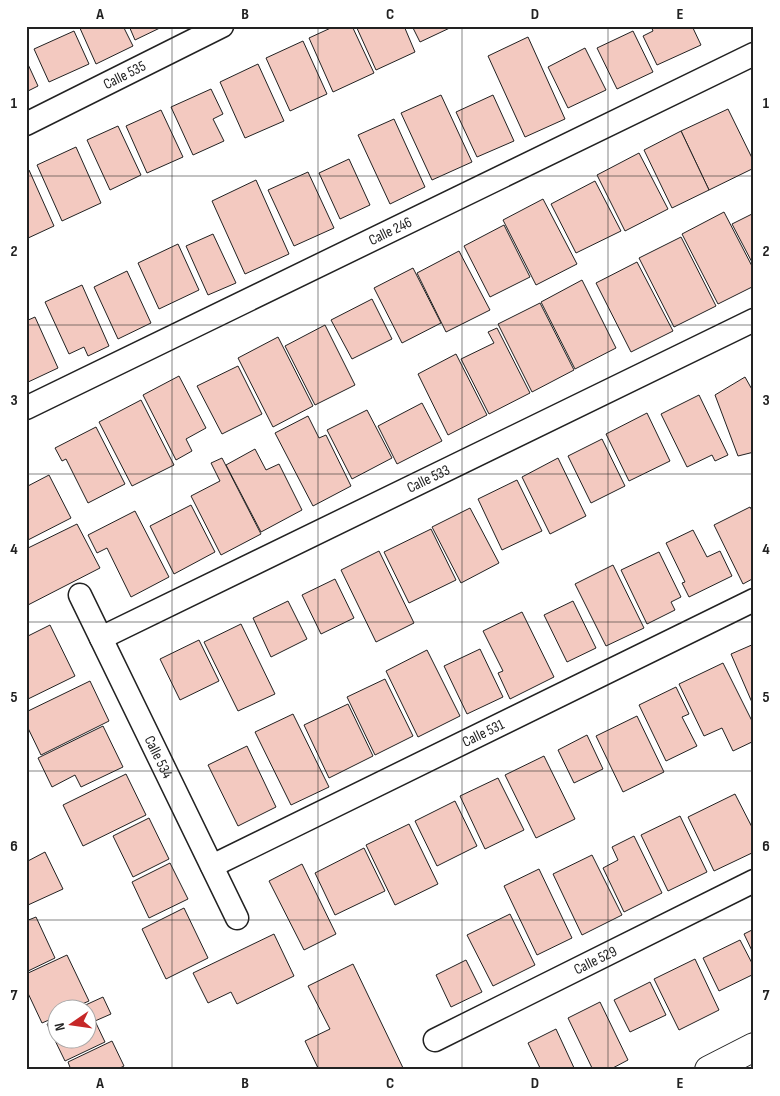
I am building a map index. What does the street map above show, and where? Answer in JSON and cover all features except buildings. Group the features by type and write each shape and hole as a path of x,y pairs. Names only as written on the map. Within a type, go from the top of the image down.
{"street":[{"name":"Calle 535","path":"26,124 222,26"},
{"name":"Calle 246","path":"26,408 754,54"},
{"name":"Calle 533","path":"101,638 754,320"},
{"name":"Calle 534","path":"80,595 238,918"},
{"name":"Calle 531","path":"212,866 754,600"},
{"name":"Calle 529","path":"435,1040 754,882"},
{"path":"709,1070 754,1047"}]}
